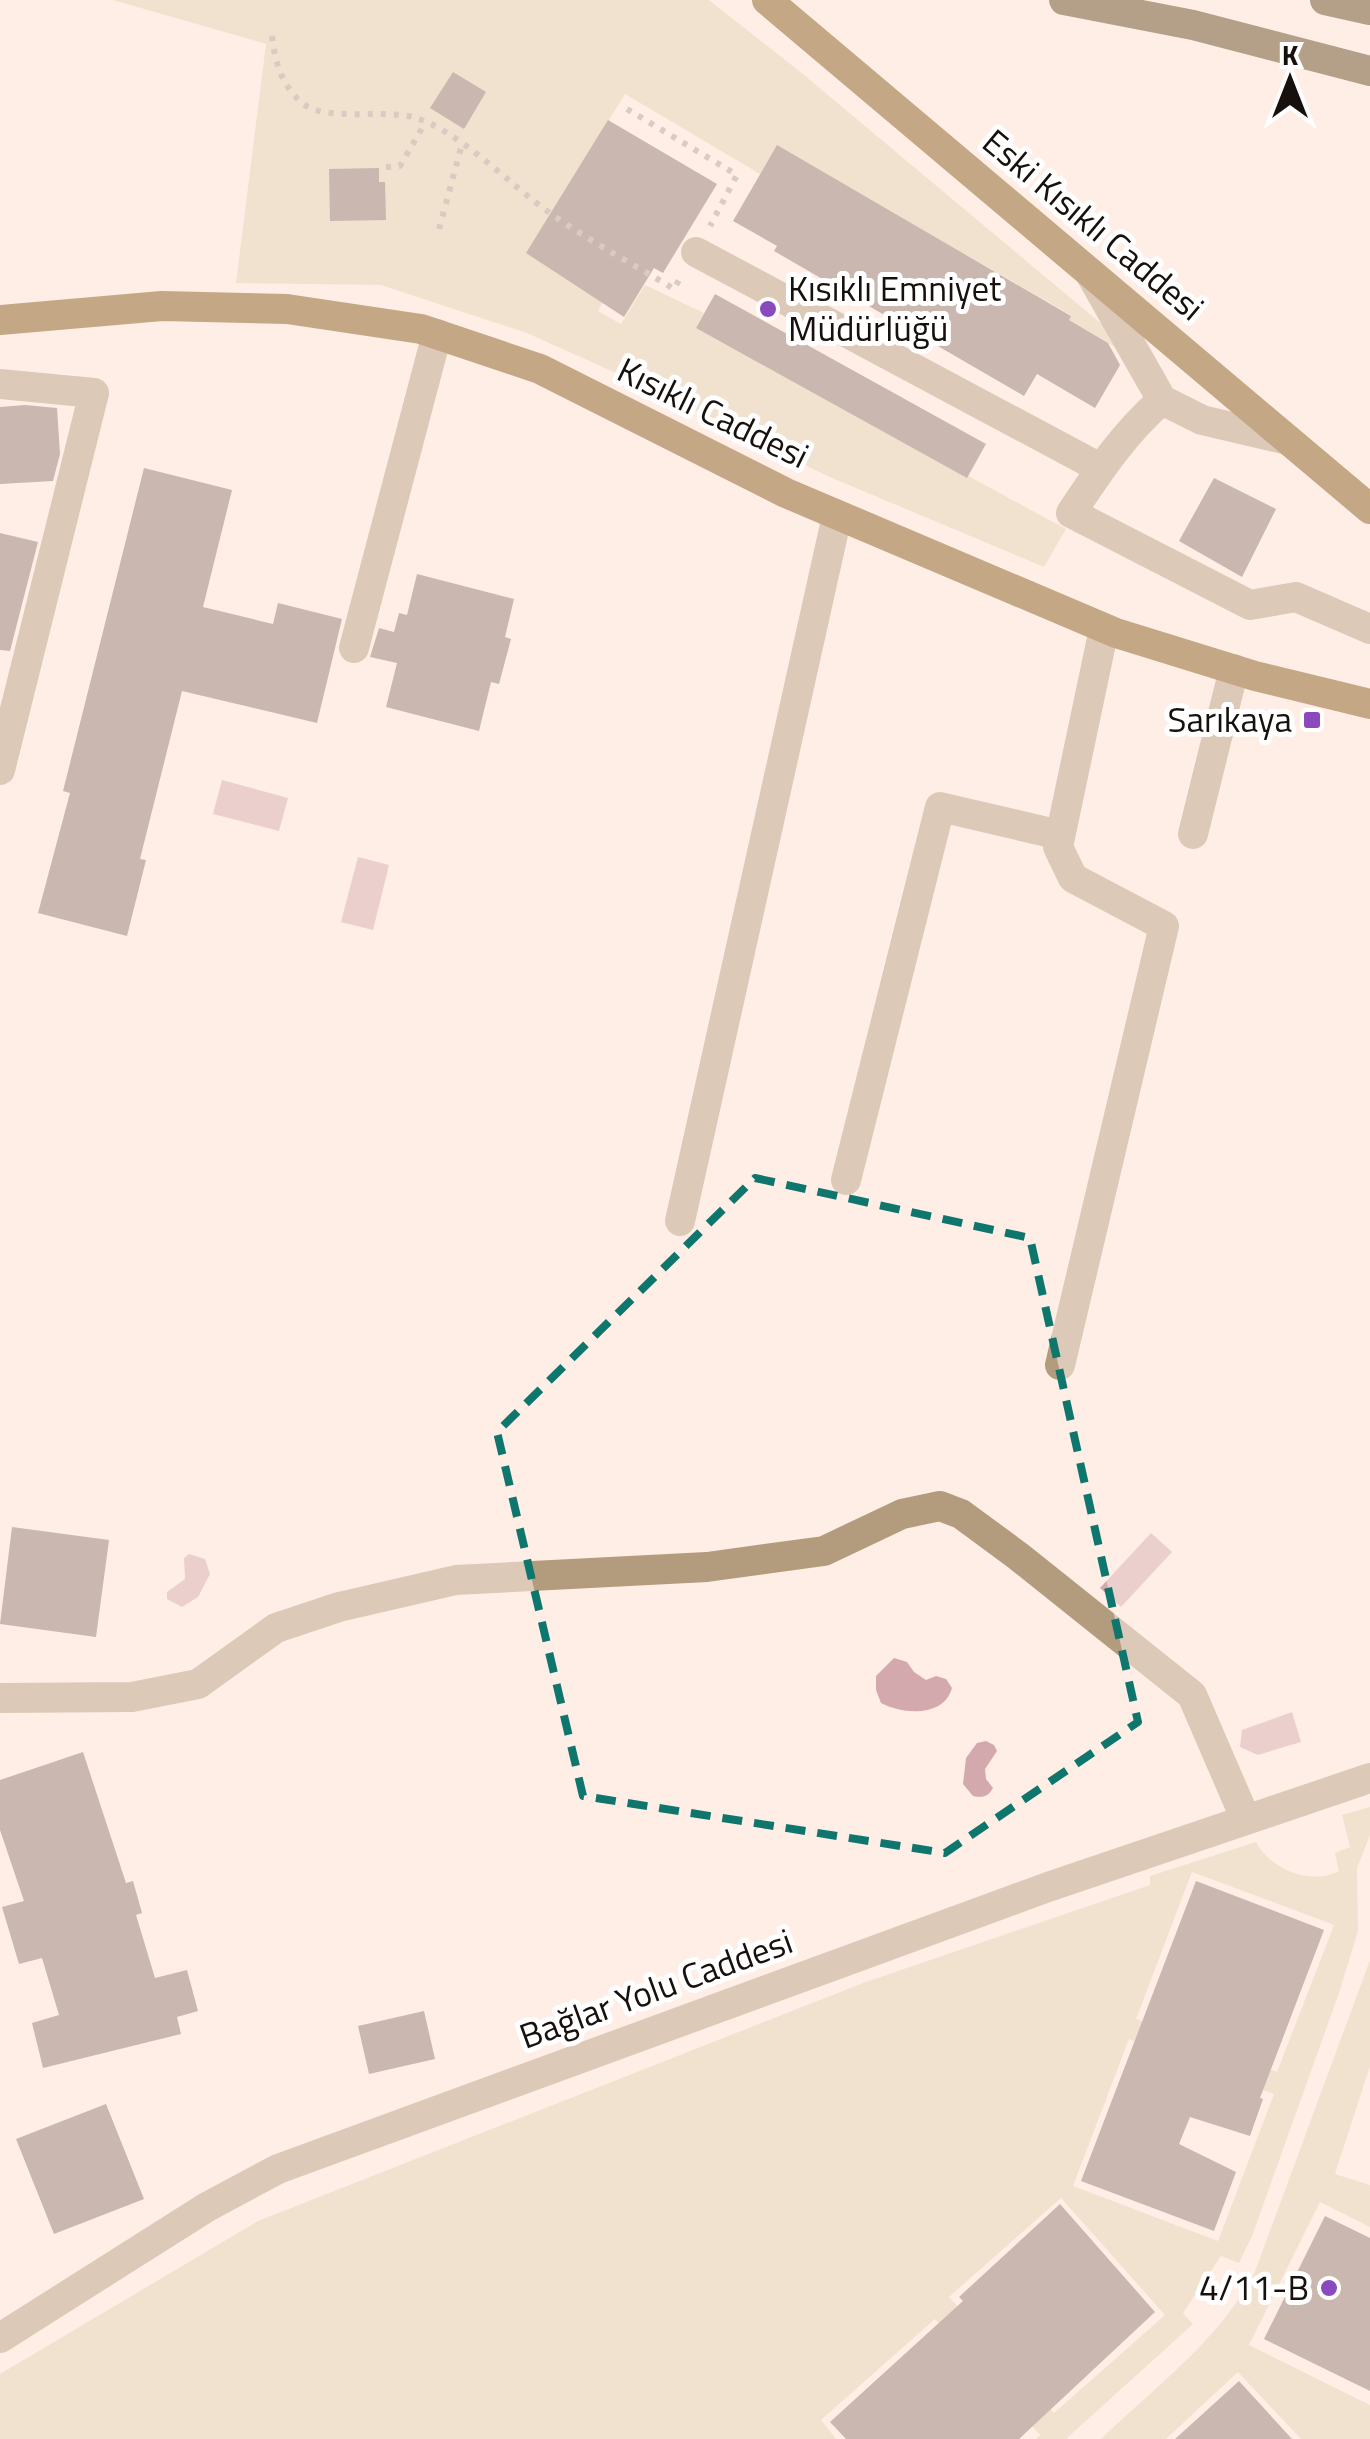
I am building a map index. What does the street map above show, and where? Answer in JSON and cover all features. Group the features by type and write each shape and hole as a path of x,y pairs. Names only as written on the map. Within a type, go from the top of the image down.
{"highway":[{"path":"1064,0 1193,25 1370,71"},
{"path":"1326,0 1370,10"}],"main road":[{"name":"Eski Kısıklı Caddesi","path":"767,0 1370,509"},
{"name":"Kısıklı Caddesi","path":"0,320 162,306 287,309 422,328 540,369 837,516 1104,629 1234,669 1370,704"}],"street":[{"path":"696,252 1100,468"},
{"path":"1087,268 1162,400 1202,420 1288,440"},
{"path":"354,648 437,334"},
{"path":"0,384 94,393 0,770"},
{"path":"1162,400 1134,424 1071,513 1250,604 1296,597 1370,629"},
{"path":"680,1221 837,516"},
{"path":"1060,1364 1164,926 1073,878 1058,846 1104,629"},
{"path":"1193,834 1234,669"},
{"path":"846,1180 940,807 1060,836"},
{"path":"0,1698 132,1697 198,1684 276,1628 339,1606 456,1580 707,1567 824,1551 902,1514 940,1506 961,1514 1004,1546 1192,1695 1246,1820"},
{"name":"Bağlar Yolu Caddesi","path":"0,2338 207,2207 278,2169 1030,1893 1370,1778"}],"path":[{"path":"272,36 275,60 287,88 306,106 336,114 379,112 417,118 462,144 551,214 674,289 738,175 627,109"},
{"path":"386,167 400,166 425,122"},
{"path":"439,228 462,144"}],"highlighted area":[{"path":"755,1178 1030,1238 1138,1722 945,1853 583,1796 497,1432"}],"shaded area":[{"path":"113,0 709,0 1116,336 1127,354 1069,320 1071,315 777,146 760,174 625,94 551,214 614,283 598,311 621,324 645,285 704,313 696,328 1066,529 1044,567 825,475 676,400 527,333 381,285 236,283 266,44"},
{"path":"222,780 288,798 279,831 213,814"},
{"path":"358,857 389,865 373,930 341,922"},
{"path":"1151,1533 1172,1552 1121,1607 1100,1588"},
{"path":"189,1554 205,1559 210,1574 198,1597 182,1607 167,1599 167,1592 185,1579 184,1558"},
{"path":"894,1658 907,1662 926,1680 936,1676 946,1679 952,1688 948,1697 922,1711 901,1710 881,1703 876,1676"},
{"path":"1292,1712 1301,1742 1258,1755 1240,1747 1242,1730"},
{"path":"986,1741 997,1751 985,1769 993,1788 984,1796 973,1796 963,1784 966,1758 977,1743"},
{"path":"1370,1807 1370,1835 1357,1868 1358,1931 1252,2236 1239,2263 1221,2256 1183,2313 1193,2324 1066,2439 1036,2439 1040,2435 935,2319 821,2420 836,2439 0,2439 0,2374 258,2221 863,1983 1150,1885 1150,1876 1256,1842 1271,1860 1292,1872 1316,1877 1339,1871 1335,1853 1350,1847 1342,1815","holes":["1192,1872 1334,1925 1277,2072 1136,2019","1129,2039 1274,2094 1218,2241 1073,2186","1061,2198 1165,2315 1054,2413 949,2297"]},
{"path":"1370,1960 1370,2066 1335,2174 1370,2185 1370,2227 1320,2202 1249,2345 1370,2405 1370,2439 1301,2439 1238,2372 1166,2439 1101,2439 1204,2342 1254,2274"}],"building":[{"path":"453,72 486,92 464,129 430,108"},
{"path":"608,120 717,184 663,273 654,268 624,317 526,253"},
{"path":"777,145 1071,316 1069,320 1108,343 1120,365 1095,408 1037,374 1024,396 774,251 777,246 733,221"},
{"path":"379,168 379,182 385,182 386,220 330,221 329,169"},
{"path":"715,294 986,444 967,478 696,328"},
{"path":"0,407 57,408 60,454 53,481 0,484"},
{"path":"144,468 232,490 203,607 273,624 278,603 342,619 317,723 182,691 140,859 146,860 127,936 38,913 70,793 63,791"},
{"path":"1214,478 1276,509 1242,577 1179,541"},
{"path":"0,533 38,542 10,651 0,650"},
{"path":"417,574 514,599 505,637 511,639 499,684 491,682 479,731 386,707 397,663 370,657 379,628 394,632 399,613 407,615"},
{"path":"12,1527 109,1540 96,1637 0,1624"},
{"path":"83,1752 126,1883 133,1881 142,1913 136,1915 155,1978 187,1970 198,2011 177,2017 181,2034 43,2068 32,2023 59,2015 42,1958 19,1964 2,1907 24,1901 0,1830 0,1780"},
{"path":"1196,1881 1324,1930 1260,2098 1263,2099 1250,2136 1190,2117 1179,2144 1236,2172 1214,2231 1081,2181"},
{"path":"424,2011 435,2059 369,2074 358,2026"},
{"path":"106,2104 144,2199 54,2234 16,2139"},
{"path":"1060,2204 1155,2312 1019,2439 846,2439 830,2422 963,2301 959,2297"},
{"name":"4/11-B","path":"1325,2216 1370,2238 1370,2391 1264,2339"},
{"path":"1239,2381 1292,2439 1175,2439"}],"place":[{"name":"Kısıklı Emniyet Müdürlüğü","path":"768,309"},
{"name":"Sarıkaya","path":"1312,720"},
{"name":"4/11-B","path":"1329,2288"}]}
